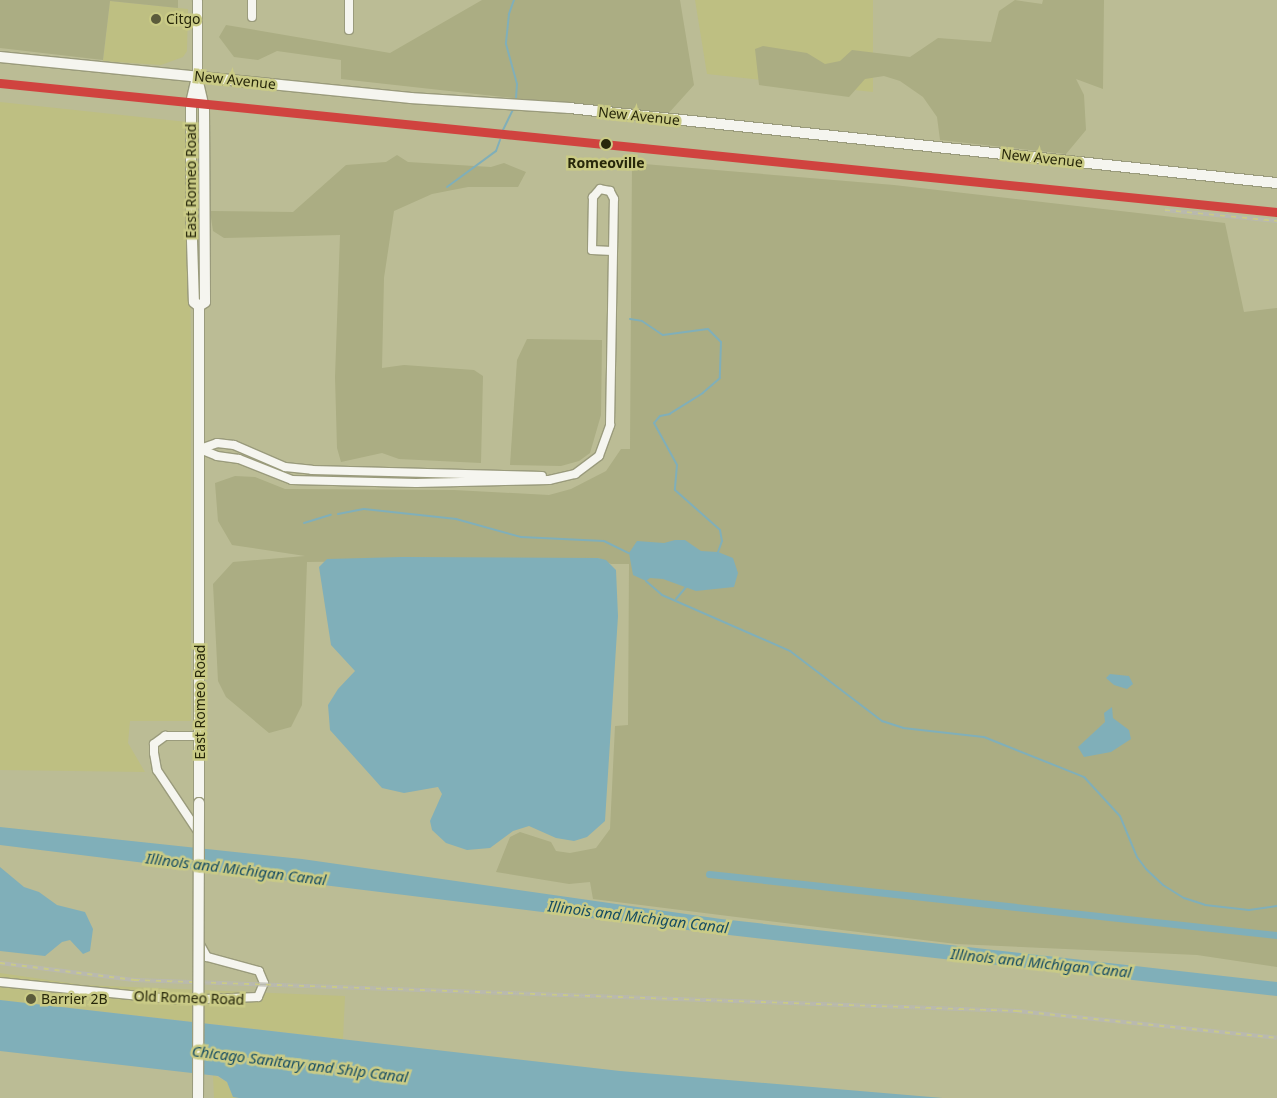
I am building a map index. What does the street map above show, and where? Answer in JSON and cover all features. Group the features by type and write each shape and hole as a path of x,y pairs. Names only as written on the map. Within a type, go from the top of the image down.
{"main road":[{"name":"New Avenue","path":"0,57 410,98 569,108 1277,183"},
{"name":"East Romeo Road","path":"197,77 204,103 205,302 199,306 200,736 198,1098"}],"street":[{"path":"197,0 197,77"},
{"path":"252,0 252,16"},
{"path":"348,0 349,30"},
{"path":"200,450 217,456 239,459 292,480 416,483 558,478 575,474 588,467 603,450 609,434 614,200 610,191 600,189 593,197 592,250 612,251"},
{"path":"200,450 217,443 234,445 295,469 558,478"},
{"name":"Old Romeo Road","path":"0,982 134,996 254,1000 263,988 259,972 207,958 201,949 202,845 195,824 157,770 154,744 165,736 200,736"}],"shaded area":[{"path":"0,0 178,0 178,8 110,1 103,60 0,48"},
{"path":"482,0 680,0 694,85 667,115 341,79 341,60 277,51 258,60 234,57 219,37 226,25 390,53"},
{"path":"695,0 873,0 873,92 707,74"},
{"path":"1015,0 1042,4 1043,0 1104,0 1103,89 1076,79 1084,95 1086,130 1066,154 940,140 937,117 923,97 900,81 884,76 865,79 849,97 759,85 755,49 763,46 807,53 825,64 840,61 852,50 910,57 938,38 991,42 999,11"},
{"path":"110,1 188,9 187,51 183,57 161,65 103,61"},
{"path":"0,102 187,122 191,337 191,721 130,721 128,743 145,772 0,770"},
{"path":"397,155 408,162 491,167 504,163 526,172 518,187 468,187 432,194 394,211 384,278 382,368 404,365 474,370 483,376 481,463 399,459 382,453 341,462 337,448 335,377 340,235 224,238 213,231 210,211 293,212 346,165 386,162"},
{"path":"632,163 894,185 1225,223 1244,312 1277,308 1277,967 1197,955 956,944 593,899 590,882 569,884 496,872 510,837 520,832 551,842 556,851 570,853 596,848 610,829 615,726 628,725 629,564 611,564 598,558 307,562 302,705 291,727 269,733 226,697 218,681 213,584 233,562 305,556 232,545 218,521 215,483 235,476 255,477 285,489 454,490 549,495 571,489 606,471 621,449 630,449"},
{"path":"527,339 602,340 601,415 590,453 579,461 561,466 510,465 517,360"},
{"path":"0,973 83,985 345,996 343,1039 0,1000"},
{"path":"213,1075 227,1082 233,1097 239,1098 214,1098"}],"water":[{"path":"685,540 701,551 718,552 733,558 738,573 734,587 696,591 663,579 650,578 646,581 633,575 629,553 637,541 664,543"},
{"path":"402,557 598,558 606,560 616,570 618,616 605,821 587,837 574,841 556,838 529,826 513,831 490,848 467,850 446,843 432,830 430,821 442,794 438,787 404,793 382,788 330,730 328,705 338,689 355,671 331,645 319,567 327,559"},
{"path":"1110,674 1129,676 1133,684 1127,689 1114,685 1106,678"},
{"path":"1112,707 1113,718 1129,730 1131,739 1111,752 1084,757 1078,747 1105,722 1104,713"},
{"name":"Illinois and Michigan Canal","path":"0,827 302,859 721,919 1277,982 1277,996 720,934 0,845"},
{"path":"0,867 24,887 39,892 57,905 85,912 93,929 90,951 83,954 70,940 62,942 45,956 0,951"},
{"name":"Chicago Sanitary and Ship Canal","path":"0,1000 620,1071 943,1098 239,1098 233,1097 227,1082 218,1076 0,1051"}],"waterway":[{"path":"514,0 509,14 506,44 517,84 516,99"},
{"path":"502,132 514,107"},
{"path":"447,187 496,151 500,140"},
{"path":"630,319 642,321 663,335 708,329 721,342 720,378 703,393 670,414 660,416 654,423 677,465 675,490 720,530 722,541 718,552"},
{"path":"338,514 364,509 456,519 521,537 604,541 629,553"},
{"path":"304,523 331,515"},
{"path":"646,581 662,595 790,651 882,721 903,728 984,737 1084,777 1120,816 1137,857 1146,869 1163,885 1184,898 1205,905 1249,910 1277,906"},
{"path":"676,599 686,587"},
{"path":"709,874 1277,935"}],"railway":[{"path":"1165,210 1277,221"},
{"path":"0,963 134,980 1017,1011 1277,1038"}],"transit line":[{"path":"0,83 1277,212"}],"place":[{"name":"Citgo","path":"156,19"},
{"name":"Romeoville","path":"606,144"},
{"name":"Barrier 2B","path":"31,999"}]}
